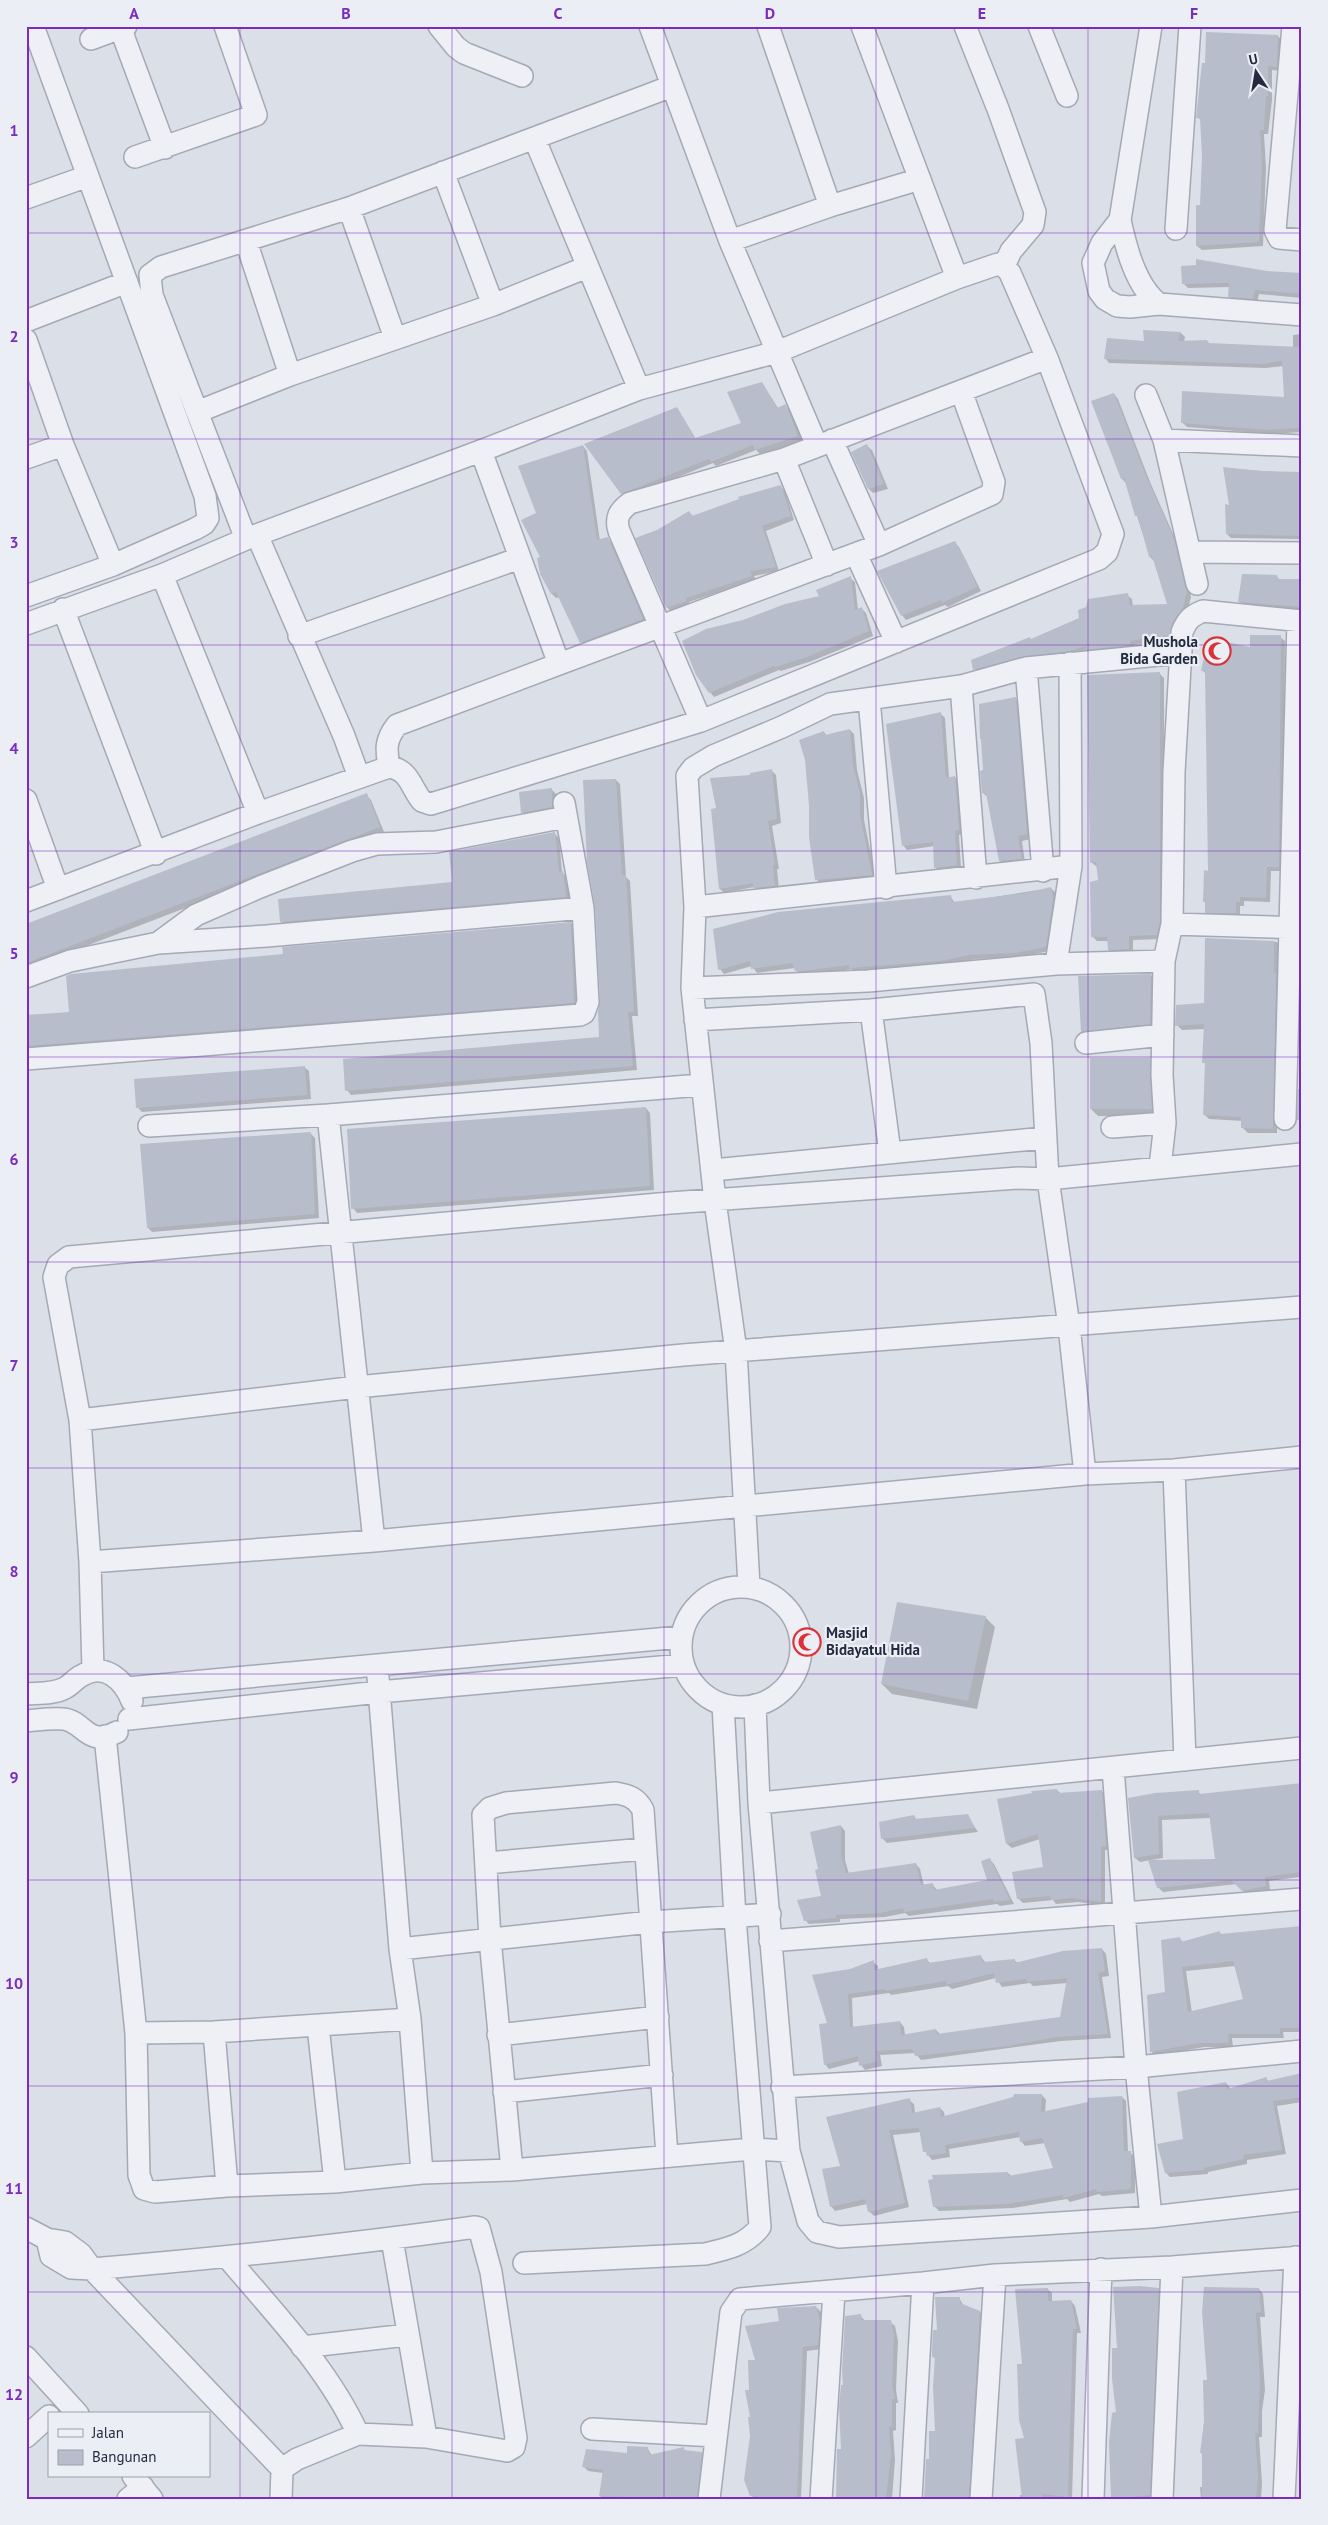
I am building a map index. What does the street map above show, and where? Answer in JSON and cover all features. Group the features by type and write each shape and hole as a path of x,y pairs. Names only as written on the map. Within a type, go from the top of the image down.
{"street":[{"path":"26,596 113,565 195,529 204,524 208,518 205,496 33,26"},
{"path":"135,157 256,115 225,26"},
{"path":"439,26 456,48 464,53 522,76"},
{"path":"650,26 730,241 777,352 879,545"},
{"path":"768,26 830,206"},
{"path":"862,26 957,278"},
{"path":"965,26 998,109 1035,212 1033,225 1010,251 1004,266"},
{"path":"1039,26 1067,96"},
{"path":"1151,26 1120,220 1124,240 1142,286 1148,296 1160,304"},
{"path":"1176,229 1190,26"},
{"path":"92,39 124,28 124,38 164,148"},
{"path":"1296,34 1275,230 1279,238 1302,240"},
{"path":"359,777 344,736 299,636 251,537 197,412 152,295 150,275 161,267 349,208 443,172 535,140 672,86"},
{"path":"535,140 639,389"},
{"path":"443,172 493,305"},
{"path":"26,198 88,176"},
{"path":"730,241 830,206 920,179"},
{"path":"349,208 395,338"},
{"path":"1120,220 1102,242 1093,263 1099,291 1105,299 1117,306 1160,304 1302,315"},
{"path":"246,241 290,375"},
{"path":"26,624 162,575 251,537 639,389 777,352 957,278 998,264 1004,266 1010,273 1047,358 1113,534 1107,552 1099,559 701,721 431,804 422,801 404,772 399,768 390,767 258,813 156,854 26,901"},
{"path":"197,412 290,375 493,305 587,266"},
{"path":"26,321 128,282"},
{"path":"26,340 62,445 113,565"},
{"path":"701,721 618,531 616,518 622,509 630,503 784,459 1047,358"},
{"path":"390,767 385,748 388,737 398,726 879,545 994,492 994,482 961,391"},
{"path":"1146,396 1164,440 1197,584"},
{"path":"1164,440 1302,446"},
{"path":"26,458 62,445"},
{"path":"480,451 559,664"},
{"path":"784,459 827,564"},
{"path":"1191,552 1302,553"},
{"path":"856,554 896,642"},
{"path":"299,636 520,558"},
{"path":"162,575 258,813"},
{"path":"63,610 156,854"},
{"path":"1160,1167 1166,1123 1162,1075 1164,961 1172,924 1174,772 1180,653 1182,632 1186,621 1203,611 1300,621 1294,1064 1285,1119"},
{"path":"749,1586 736,1351 715,1201 692,988 695,907 688,776 693,768 713,756 782,727 830,704 961,686 1026,668 1180,653"},
{"path":"1056,964 1071,866 1070,663"},
{"path":"1026,668 1043,871"},
{"path":"961,686 976,878"},
{"path":"869,700 886,888"},
{"path":"26,800 58,889"},
{"path":"26,1059 574,1017 584,1013 588,1002 583,908 565,810 436,842 377,844 352,851 260,887 196,915 158,943"},
{"path":"695,907 1043,871 1071,866"},
{"path":"26,977 70,961 158,943 267,936 583,908"},
{"path":"1172,924 1296,928"},
{"path":"692,988 868,981 1056,964 1164,961"},
{"path":"695,1020 871,1010 1034,994 1041,1043 1044,1138 1048,1179 1069,1326 1085,1474"},
{"path":"871,1010 890,1152"},
{"path":"1086,1043 1163,1036"},
{"path":"149,1126 328,1115 701,1085"},
{"path":"328,1115 374,1541"},
{"path":"1112,1128 1166,1123"},
{"path":"713,1170 1044,1138"},
{"path":"93,1671 90,1562 80,1420 54,1277 58,1265 69,1257 715,1201 1009,1179 1048,1179 1302,1154"},
{"path":"80,1420 358,1387 736,1351 1302,1307"},
{"path":"90,1562 374,1541 1085,1474 1174,1470 1302,1457"},
{"path":"1174,1470 1184,1760"},
{"path":"749,1586 773,1596 792,1614 799,1630 802,1647 799,1665 791,1680 779,1694 755,1705 741,1707 723,1705 702,1693 690,1680 683,1666 680,1637 686,1619 705,1598 712,1593 730,1587 749,1586"},
{"path":"127,1688 680,1637"},
{"path":"377,1665 400,1949 410,2020 422,2172"},
{"path":"129,1719 379,1692 683,1666"},
{"path":"26,1694 66,1688 81,1675 93,1671 112,1674 127,1688 132,1702 129,1719 120,1730 105,1736 89,1734 70,1720 26,1721"},
{"path":"524,2263 705,2254 734,2247 751,2238 760,2227 752,2149 735,1918 723,1705"},
{"path":"755,1705 759,1803 770,1914 770,1941 782,2088 789,2151 808,2221 817,2232 839,2237 1151,2217 1302,2200"},
{"path":"105,1736 136,2033 139,2175 144,2189 155,2192 227,2186 335,2182 422,2172 512,2170 752,2149 789,2151"},
{"path":"759,1803 1302,1748"},
{"path":"1114,1768 1136,2067 1151,2217"},
{"path":"512,2170 490,1939 488,1863 483,1816 490,1808 506,1803 616,1793 627,1795 639,1802 643,1810 644,1849 667,2156"},
{"path":"488,1863 644,1849"},
{"path":"770,1941 1302,1898"},
{"path":"400,1949 650,1922 735,1918 770,1914"},
{"path":"498,2035 658,2017"},
{"path":"136,2033 214,2032 410,2020"},
{"path":"318,2026 335,2182"},
{"path":"214,2032 227,2186"},
{"path":"782,2088 1136,2067 1302,2051"},
{"path":"504,2092 662,2075"},
{"path":"92,2269 227,2257 392,2239 477,2227 482,2232 490,2272 516,2443 512,2449 507,2451 426,2437 358,2434 297,2459 282,2469"},
{"path":"26,2228 47,2239 65,2242 81,2254 92,2269 282,2469 281,2499"},
{"path":"392,2239 426,2437"},
{"path":"227,2257 302,2346 345,2406 358,2434"},
{"path":"709,2499 731,2312 736,2303 746,2297 834,2291 995,2275 1172,2267 1299,2257 1284,2499"},
{"path":"1162,2499 1172,2267"},
{"path":"1093,2499 1101,2269"},
{"path":"981,2499 995,2275"},
{"path":"911,2499 923,2283"},
{"path":"821,2499 834,2291"},
{"path":"302,2346 407,2335"},
{"path":"26,2357 65,2409"},
{"path":"26,2436 48,2417"},
{"path":"592,2429 715,2436"}],"building":[{"path":"1206,32 1278,35 1277,67 1268,66 1268,96 1266,96 1264,130 1260,130 1262,163 1259,242 1196,246 1196,205 1200,205 1202,156 1200,118 1196,118 1202,63 1205,63"},
{"path":"1196,259 1267,271 1302,273 1302,294 1255,290 1253,299 1228,297 1229,283 1182,284 1181,266 1196,265"},
{"path":"1143,330 1181,332 1178,341 1207,340 1208,343 1302,347 1302,428 1267,430 1181,423 1182,391 1284,397 1282,361 1261,364 1104,359 1107,338 1144,341"},
{"path":"762,382 777,408 786,404 798,436 755,450 753,445 711,462 709,459 621,494 584,444 677,407 695,438 741,423 727,392"},
{"path":"1114,393 1146,476 1174,539 1187,591 1183,608 1173,622 1169,635 1130,641 1130,645 1086,650 1086,646 1066,652 1025,656 973,670 971,660 1030,637 1031,639 1079,618 1078,610 1086,607 1088,599 1128,593 1130,605 1167,604 1152,556 1149,557 1138,516 1135,516 1124,478 1121,479 1091,401"},
{"path":"867,444 884,484 868,489 851,452"},
{"path":"583,445 597,540 608,537 643,619 580,643 556,592 551,594 540,574 537,558 540,557 521,520 536,513 518,466"},
{"path":"1223,467 1260,471 1302,472 1302,536 1226,534 1225,504 1229,505"},
{"path":"781,485 791,516 762,526 776,567 750,571 752,576 686,598 687,601 666,608 635,538 657,530 689,511 692,516 739,499 738,497"},
{"path":"955,541 967,562 977,587 942,603 941,600 901,616 877,571"},
{"path":"1242,574 1277,575 1278,579 1302,579 1302,607 1238,602"},
{"path":"851,576 855,610 862,607 869,631 807,657 774,666 709,693 696,675 682,641 706,629 743,620 785,604 819,596 816,590"},
{"path":"1250,635 1281,635 1279,867 1267,867 1266,898 1240,897 1240,902 1236,902 1236,913 1205,913 1205,902 1203,902 1204,870 1208,871 1205,671 1201,671 1208,638 1250,647"},
{"path":"1160,672 1160,923 1157,935 1129,936 1129,949 1108,950 1107,937 1091,937 1090,882 1098,880 1096,862 1090,863 1087,675"},
{"path":"1016,697 1027,834 1018,836 1022,859 999,861 986,793 982,793 980,771 983,770 979,704"},
{"path":"941,712 946,778 955,776 959,830 955,831 957,865 934,868 933,842 902,846 886,724"},
{"path":"850,729 853,765 860,793 860,815 872,875 815,880 809,837 809,806 805,760 799,740 824,731 825,735"},
{"path":"772,769 777,819 768,821 775,865 773,865 775,886 753,888 753,883 719,889 711,809 716,808 710,778 750,775 750,773"},
{"path":"616,779 622,875 626,875 634,1012 628,1012 633,1066 345,1091 343,1059 599,1037 598,1012 600,1001 595,907 587,862 583,780"},
{"path":"552,788 552,807 521,813 519,792"},
{"path":"367,793 380,827 26,963 26,924"},
{"path":"555,832 559,872 563,871 566,897 280,922 278,899 452,882 449,852"},
{"path":"1051,887 1053,898 1046,947 1015,953 970,955 940,961 849,968 849,965 795,971 792,963 751,969 750,961 718,970 713,929 778,912 951,895 952,902 1027,893"},
{"path":"571,922 574,1003 26,1046 26,1015 69,1012 66,976 71,974 283,954 282,947"},
{"path":"1205,938 1274,941 1274,973 1276,973 1273,1129 1241,1128 1241,1117 1203,1115 1205,1063 1202,1063 1204,1024 1175,1026 1176,1005 1204,1003"},
{"path":"1151,974 1150,1024 1081,1032 1078,976"},
{"path":"1301,974 1302,1047 1299,1047"},
{"path":"1090,1058 1150,1058 1152,1109 1090,1109"},
{"path":"305,1066 307,1095 136,1108 134,1079"},
{"path":"1298,1089 1302,1089 1302,1120 1297,1120"},
{"path":"646,1107 650,1186 351,1209 347,1129"},
{"path":"311,1132 315,1214 147,1228 140,1144"},
{"path":"897,1602 986,1616 968,1701 881,1684"},
{"path":"1302,1783 1302,1872 1265,1877 1266,1886 1242,1891 1231,1880 1157,1888 1148,1860 1215,1859 1209,1813 1158,1816 1159,1854 1134,1858 1128,1798 1155,1793 1199,1790 1199,1794"},
{"path":"1057,1789 1058,1793 1102,1790 1106,1846 1101,1846 1101,1902 1072,1898 1051,1900 1050,1896 1017,1899 1012,1872 1043,1867 1038,1834 1006,1844 997,1799 1032,1793 1031,1791"},
{"path":"968,1814 975,1828 881,1839 879,1822 914,1815 915,1819"},
{"path":"841,1825 841,1855 846,1873 916,1863 921,1885 933,1883 934,1890 987,1880 981,1861 990,1858 1010,1900 994,1902 993,1899 904,1912 903,1908 880,1913 836,1915 836,1918 804,1921 797,1900 821,1896 815,1870 818,1869 810,1832"},
{"path":"1302,1926 1302,2000 1299,2001 1302,2028 1280,2028 1280,2034 1228,2034 1229,2043 1199,2043 1150,2052 1147,1995 1165,1992 1161,1940 1180,1937 1181,1942 1220,1931 1220,1934","holes":["1233,1961 1243,1999 1188,2012 1182,1967"]},
{"path":"1102,1948 1105,1971 1098,1973 1108,2034 1056,2037 1008,2046 915,2056 912,2049 876,2051 878,2061 859,2066 858,2056 824,2065 819,2024 827,2023 812,1975 850,1969 874,1960 874,1970 927,1958 928,1963 981,1955 983,1962 1015,1959 1015,1963 1063,1951","holes":["994,1973 996,1983 1026,1979 1027,1982 1067,1978 1060,2017 937,2034 936,2029 901,2035 900,2021 850,2027 848,1994 885,1989 885,1991 946,1981 946,1985"]},
{"path":"1302,2073 1302,2097 1273,2101 1282,2150 1243,2155 1244,2159 1204,2168 1204,2170 1165,2173 1157,2144 1183,2139 1177,2092 1226,2082 1227,2089 1267,2077 1267,2081"},
{"path":"1014,2094 1042,2094 1041,2112 1088,2102 1088,2098 1122,2096 1124,2151 1131,2151 1131,2189 1097,2192 1096,2189 1064,2198 1063,2195 1008,2204 933,2207 928,2180 933,2179 932,2175 1008,2172 1008,2176 1053,2168 1042,2138 1020,2142 1019,2132 945,2145 946,2153 927,2156 926,2152 923,2152 919,2128 889,2130 905,2203 868,2212 865,2199 830,2207 822,2169 840,2166 826,2117 910,2098 912,2113 940,2107 941,2117 1013,2097"},
{"path":"1140,2286 1159,2288 1150,2495 1111,2499 1109,2443 1112,2413 1116,2412 1112,2379 1112,2348 1117,2348 1113,2287"},
{"path":"1204,2287 1259,2288 1261,2312 1256,2313 1260,2380 1258,2433 1255,2433 1258,2477 1256,2499 1202,2499 1202,2453 1200,2453 1204,2423 1203,2380 1207,2380 1202,2312"},
{"path":"1048,2288 1048,2301 1071,2300 1077,2329 1073,2329 1068,2497 1042,2494 1042,2499 1022,2499 1015,2439 1024,2438 1019,2420 1017,2364 1022,2364 1015,2289"},
{"path":"935,2297 960,2297 960,2303 980,2311 969,2499 924,2499 926,2459 929,2459 929,2431 935,2431 933,2387 935,2357 932,2357 932,2349 933,2330 937,2330"},
{"path":"816,2306 820,2320 818,2345 803,2347 797,2499 750,2496 744,2480 750,2436 748,2417 750,2417 745,2390 749,2390 748,2360 755,2360 745,2326 779,2321 777,2308"},
{"path":"861,2314 862,2320 891,2320 894,2335 892,2385 895,2399 892,2399 892,2426 889,2427 891,2454 886,2499 836,2499 837,2449 841,2449 839,2406 841,2385 843,2385 845,2316"},
{"path":"627,2446 648,2447 649,2455 684,2447 684,2450 702,2452 697,2499 599,2496 603,2470 582,2467 586,2449 627,2453"}],"place":[{"name":"Mushola Bida Garden","path":"1217,651"},
{"name":"Masjid Bidayatul Hida","path":"807,1642"}]}
